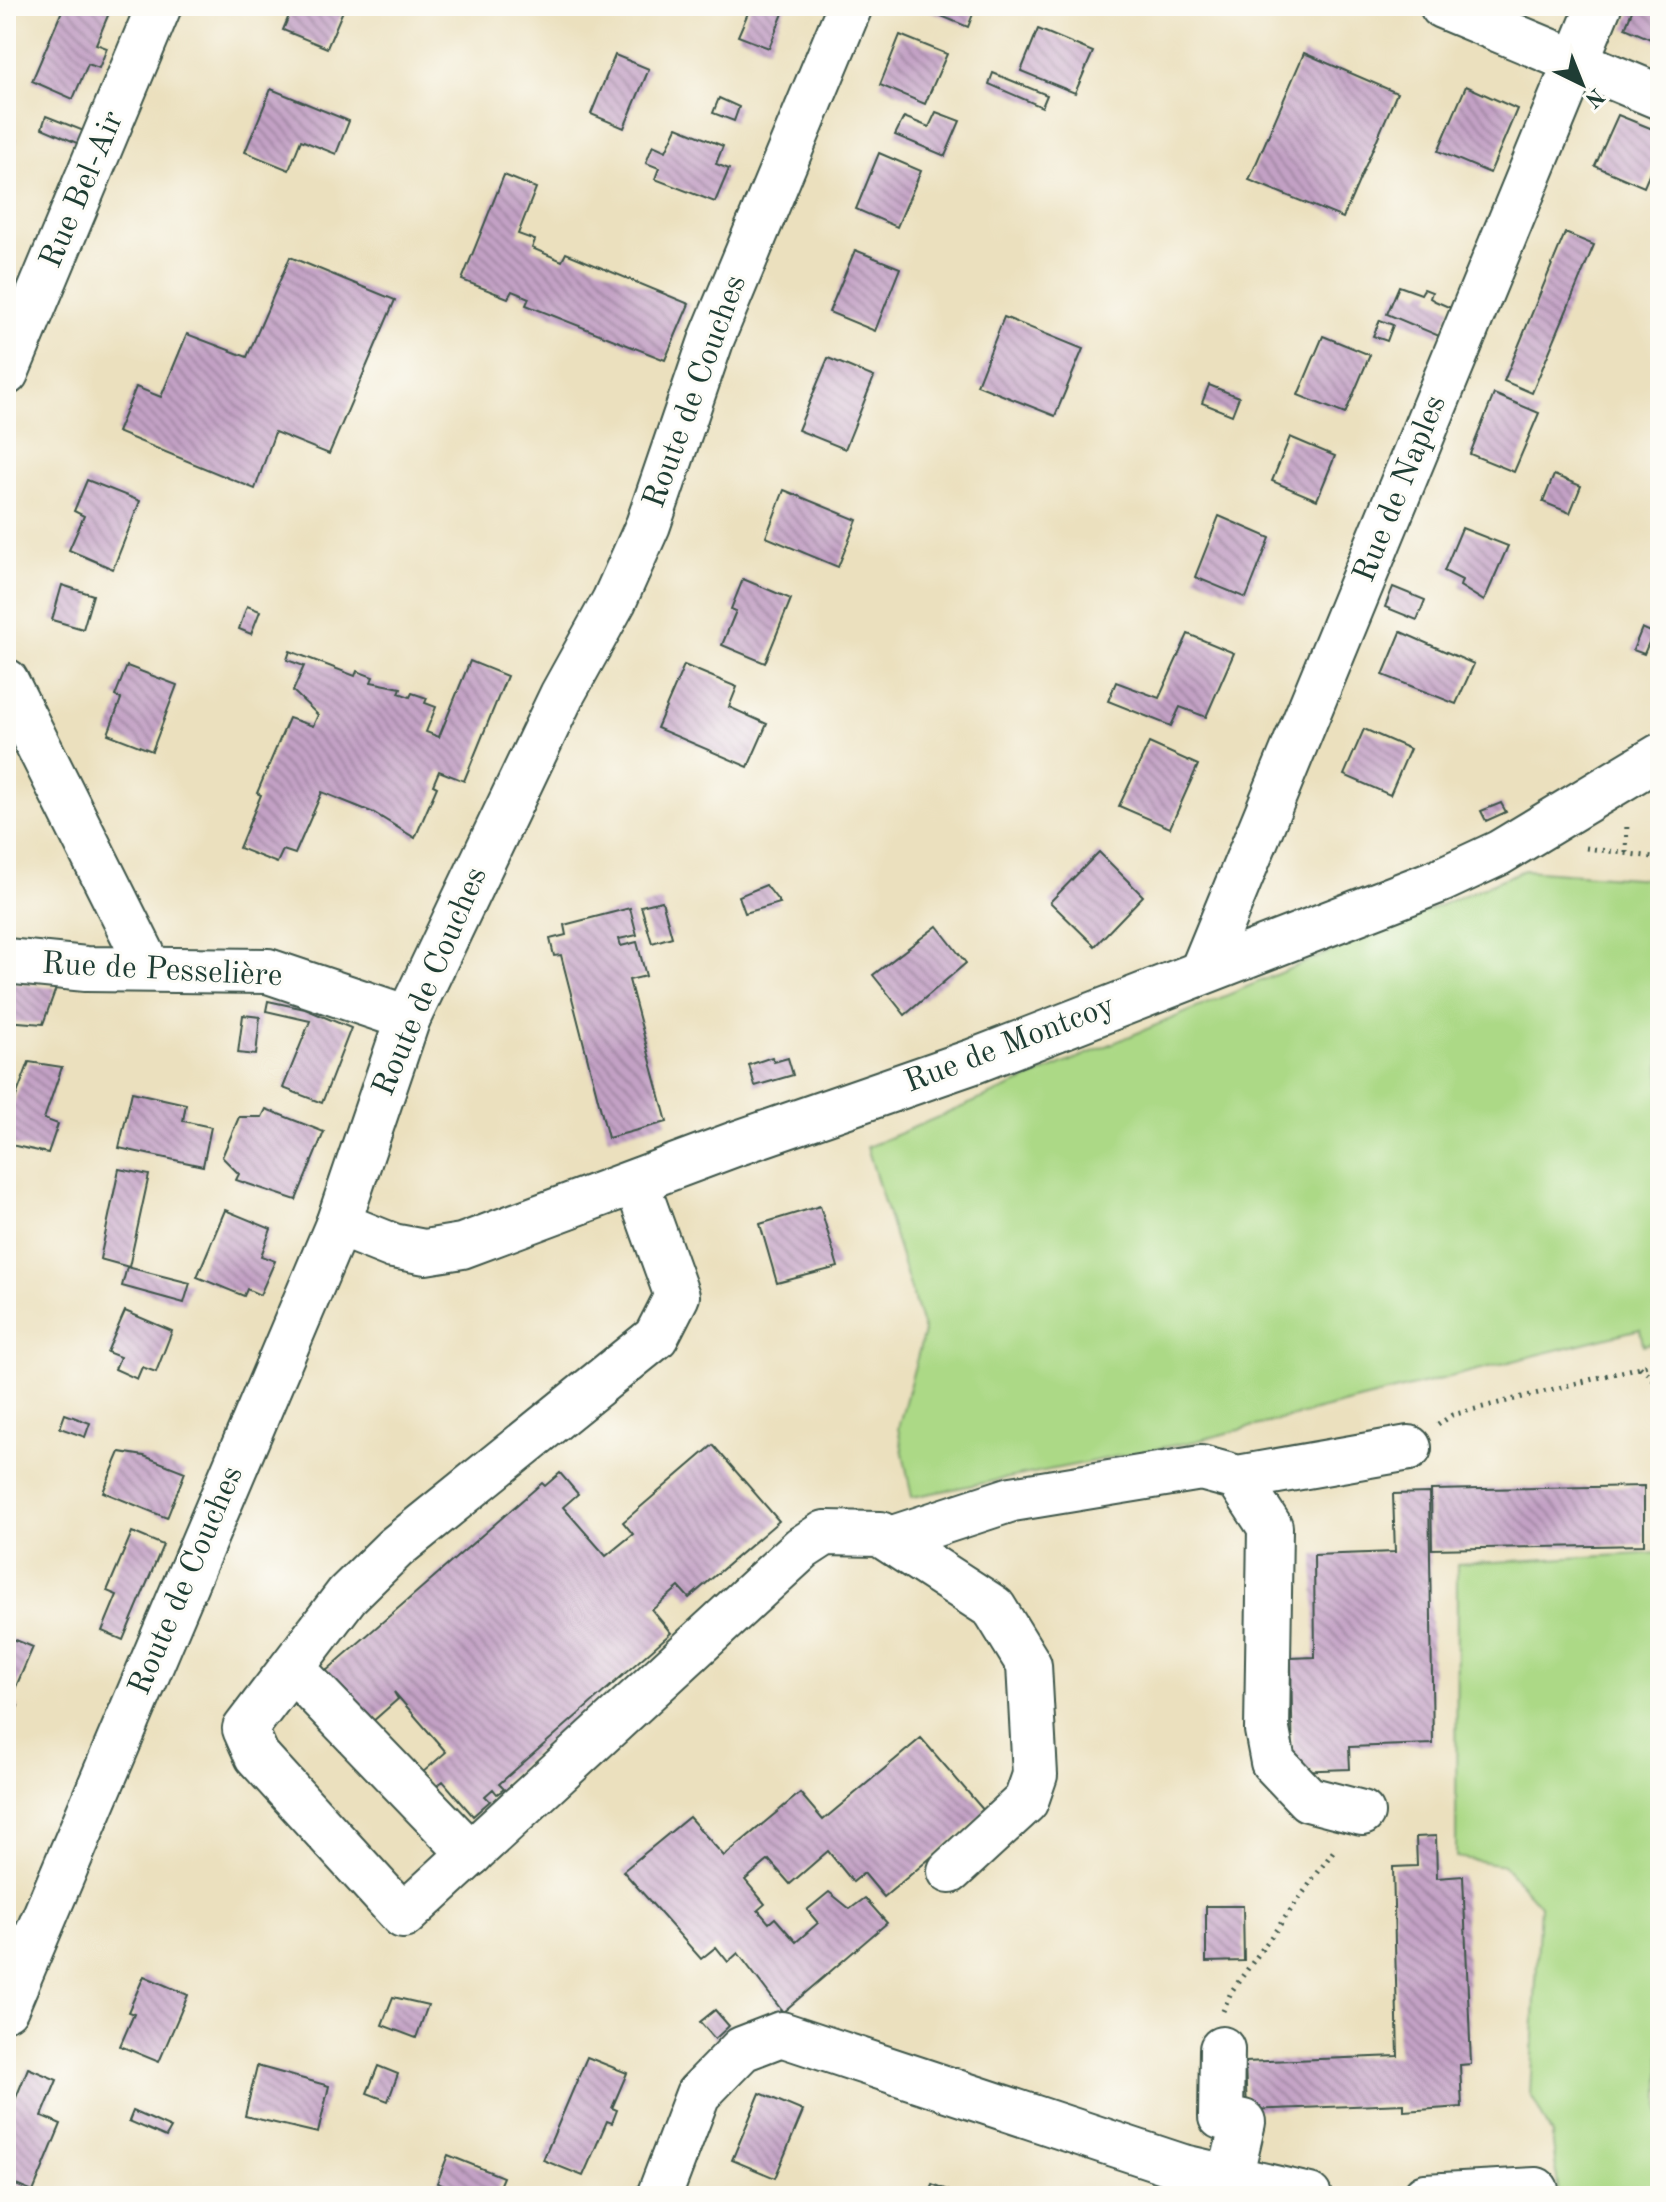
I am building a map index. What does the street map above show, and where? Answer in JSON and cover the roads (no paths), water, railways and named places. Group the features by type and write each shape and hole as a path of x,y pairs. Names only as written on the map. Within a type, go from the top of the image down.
{"street":[{"name":"Rue Bel-Air","path":"6,373 159,6"},
{"name":"Route de Couches","path":"6,2008 338,1224 408,1018 555,709 614,601 648,525 712,338 850,6"},
{"path":"1442,6 1660,97"},
{"name":"Rue de Naples","path":"1202,971 1599,6"},
{"path":"6,681 150,969"},
{"name":"Rue de Montcoy","path":"338,1224 393,1246 425,1252 462,1246 503,1233 974,1061 1441,880 1499,853 1660,756"},
{"name":"Rue de Pesselière","path":"6,961 86,969 268,971 408,1018"},
{"path":"636,1182 677,1296 656,1337 395,1548 347,1595 245,1729 251,1743 257,1756 403,1916 802,1548 825,1533 880,1534 994,1608 1029,1665 1035,1775 1026,1801 950,1871"},
{"path":"890,1539 1012,1499 1201,1468 1238,1478 1409,1448"},
{"path":"1238,1478 1270,1527 1267,1730 1273,1762 1308,1799 1362,1813"},
{"path":"292,1668 471,1854"},
{"path":"659,2196 698,2094 742,2049 781,2034 1183,2167 1309,2196"},
{"path":"1222,2049 1221,2117 1243,2122 1230,2178"},
{"path":"1425,2196 1536,2190"}]}
